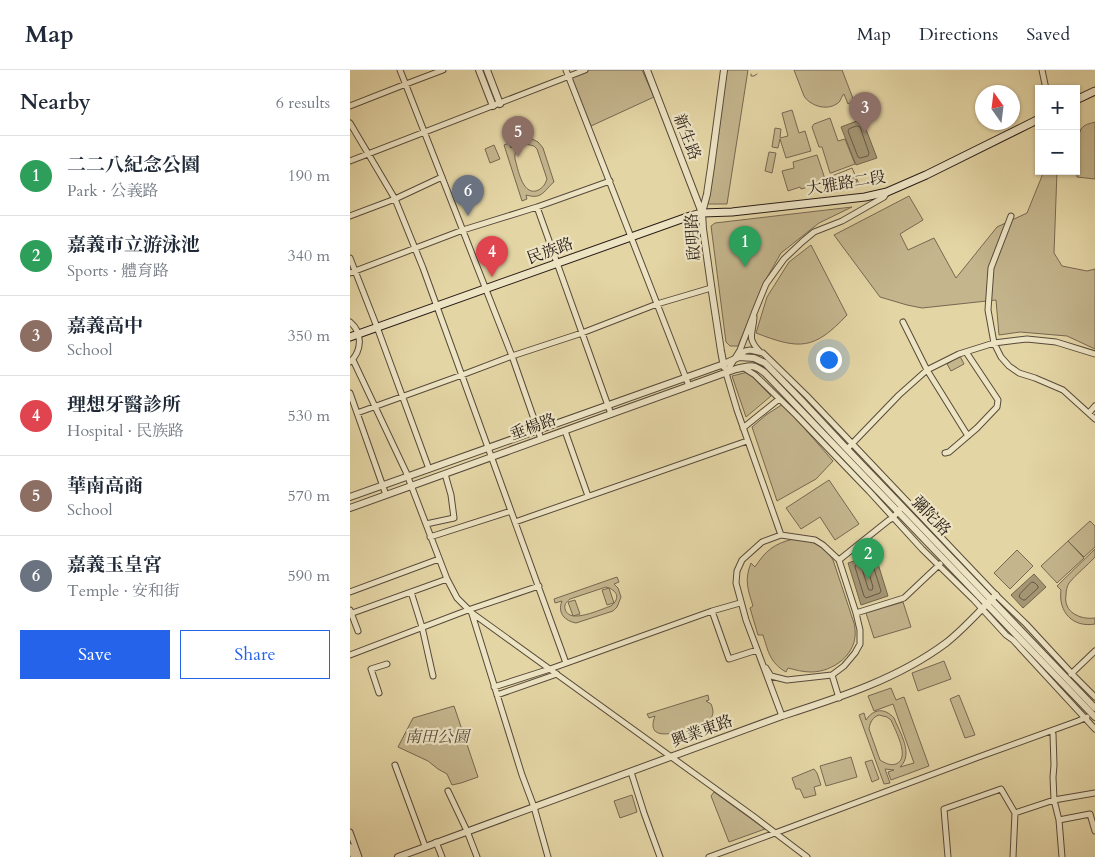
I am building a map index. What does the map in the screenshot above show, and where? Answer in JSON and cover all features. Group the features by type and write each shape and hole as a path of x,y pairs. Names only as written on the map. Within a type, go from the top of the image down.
{"main road":[{"path":"1080,98 1095,91"},
{"name":"大雅路二段","path":"702,213 741,211 865,197 887,192 926,175 1035,121"},
{"name":"民族路","path":"350,337 702,213"}],"street":[{"path":"400,70 512,356 541,439"},
{"path":"350,106 443,70"},
{"path":"479,70 497,105"},
{"path":"487,70 497,105"},
{"path":"566,70 689,386"},
{"path":"350,161 585,70"},
{"name":"新生路","path":"647,70 702,213"},
{"name":"啟明路","path":"724,70 707,194 702,213 711,288 726,373"},
{"path":"1042,70 1045,85"},
{"path":"350,123 395,199 415,248 566,663"},
{"path":"350,216 442,178"},
{"path":"353,272 463,230 610,182"},
{"path":"724,364 737,358 766,284 784,259 814,232 842,220 884,197 887,192"},
{"path":"537,207 611,414"},
{"path":"1011,216 991,268 988,310 994,343 1009,366 1019,373 1063,390 1095,419"},
{"path":"350,258 353,272 378,327 429,469"},
{"path":"357,413 512,356 582,333 657,304 711,288"},
{"path":"755,311 750,337 754,346 760,352"},
{"path":"350,322 354,325 360,340 357,355 351,362 375,406 408,477 430,537 456,598 470,612 807,857"},
{"path":"903,322 927,370 968,436"},
{"path":"846,449 899,395 927,370 959,354 994,343 1027,339 1056,342 1095,354"},
{"path":"726,373 745,351 760,352"},
{"name":"彌陀路","path":"760,352 764,353 808,396 905,499 930,535 989,602"},
{"path":"945,453 950,452 997,407 998,400 966,352"},
{"name":"彌陀路","path":"737,358 754,358 765,363 900,509"},
{"name":"垂楊路","path":"350,497 724,364"},
{"name":"彌陀路","path":"744,368 749,366 765,373 900,509 930,535 989,602 1012,635 1054,686 1095,728"},
{"path":"726,373 744,368"},
{"name":"彌陀路","path":"744,368 755,375 796,415 938,567 989,602 1024,622 1094,712"},
{"path":"726,373 747,440 781,535"},
{"name":"垂楊路","path":"350,508 726,373"},
{"path":"350,393 386,495"},
{"path":"743,428 779,399"},
{"path":"1089,413 1095,406"},
{"path":"565,431 588,496"},
{"path":"515,522 747,440"},
{"path":"426,524 454,518 451,495 445,474"},
{"path":"839,560 891,518 900,509 905,499"},
{"path":"430,537 511,511"},
{"path":"760,660 771,676 787,680 832,675 844,666 860,644 860,630 856,613 839,560 824,545 815,540 781,535 762,542 742,560 737,572 736,583 740,602 760,660 782,716"},
{"path":"919,546 930,535"},
{"path":"856,613 904,598 949,555"},
{"path":"350,592 439,559"},
{"path":"358,631 350,613 447,579"},
{"path":"350,655 422,627 470,612 539,586"},
{"path":"411,592 422,627 433,676"},
{"path":"494,687 740,602"},
{"name":"興業東路","path":"398,857 782,716 839,698 911,666 946,642 989,602"},
{"path":"712,611 728,659 757,650"},
{"path":"470,612 534,807 548,857"},
{"path":"1012,635 1024,622"},
{"name":"彌陀路","path":"1012,635 1095,696"},
{"path":"1054,686 1067,677 1095,651"},
{"path":"379,693 371,669 387,664"},
{"path":"497,695 557,674"},
{"path":"832,675 839,698"},
{"path":"709,857 1085,718 1094,712"},
{"path":"1053,734 1054,800 1062,857"},
{"path":"395,765 425,846"},
{"path":"630,772 660,857"},
{"path":"949,857 944,809 1001,790 1015,813 1013,857"},
{"path":"448,791 467,831 476,857"},
{"path":"1015,813 1054,800 1095,793"},
{"path":"1058,820 1090,814 1095,831"},
{"path":"350,832 359,857"},
{"path":"436,842 442,857"},
{"path":"350,847 351,857"}],"green space":[{"path":"589,70 642,70 654,97 591,126 569,76"},
{"path":"726,70 748,70 727,204 707,204"},
{"path":"794,70 842,70 854,101 848,104 844,94 840,101 831,106 821,107 811,103 804,96"},
{"path":"792,110 799,133 805,131 811,151 786,158 780,139 778,148 772,147 775,128 781,129 780,138 788,136 782,113"},
{"path":"830,118 838,141 845,139 855,164 831,173 822,147 819,147 812,127 814,124"},
{"path":"1095,122 1095,179 1077,177 1077,175 1080,175 1080,131 1087,124"},
{"path":"530,138 538,142 543,148 554,182 540,195 526,195 527,199 522,201 504,145 509,143 511,148 518,141","holes":["526,144 537,149 547,179 540,189 531,191 524,185 519,174 515,156 517,149 521,146"]},
{"path":"494,145 500,159 490,163 485,149"},
{"path":"769,152 776,153 772,173 765,171"},
{"path":"817,155 826,182 788,191 782,171 794,168 793,162"},
{"path":"1042,175 1057,175 1054,253 1062,266 1087,271 1095,269 1095,349 1067,336 1020,332 999,335 996,300 922,308 880,297 834,235 909,196 923,220 900,234 908,250 934,238 956,278 997,227 1027,213"},
{"path":"855,177 857,182 852,186 836,189 835,184"},
{"path":"852,207 819,223 781,253 765,281 738,346 730,346 726,342 711,226 715,223"},
{"path":"811,245 847,315 825,335 806,344 784,342 756,333 767,297 789,262"},
{"path":"960,356 964,364 951,371 947,364"},
{"path":"748,372 771,396 746,417 732,376"},
{"path":"783,404 833,461 816,479 777,501 752,427"},
{"path":"829,480 859,524 835,540 820,517 801,529 786,508"},
{"path":"1090,521 1095,526 1095,547 1084,557 1068,541"},
{"path":"793,539 805,540 816,544 825,550 833,560 854,624 855,638 848,654 828,669 805,672 788,668 786,672 776,665 770,656 763,635 758,635 750,608 753,606 747,580 751,563 755,567 771,548"},
{"path":"1068,541 1084,558 1057,583 1041,566"},
{"path":"1095,549 1095,557 1069,583 1066,592 1067,606 1074,614 1084,618 1095,618 1095,624 1087,625 1074,621 1069,617 1062,605 1061,590 1057,586"},
{"path":"1017,550 1033,566 1010,589 994,573"},
{"path":"617,577 619,582 614,584 618,588 621,597 613,611 576,623 563,616 561,613 562,601 555,603 554,599","holes":["606,587 613,590 617,597 611,606 586,615 572,616 568,614 565,606 570,599"]},
{"path":"609,588 614,603 607,605 602,590"},
{"path":"575,600 580,614 573,616 568,602"},
{"path":"903,602 911,627 874,638 866,613"},
{"path":"944,661 951,679 918,691 912,673"},
{"path":"891,688 896,700 904,697 929,766 891,780 888,772 894,770 885,769 890,783 884,784 859,715 864,713 866,720 876,711 887,712 891,715 894,718 906,750 904,762 900,767 914,763 893,704 874,711 868,696","holes":["879,715 891,720 902,750 900,761 894,765 880,760 869,729 875,717"]},
{"path":"708,695 709,700 706,701 711,704 713,711 710,720 683,731 663,734 656,732 653,726 655,716 649,718 647,714"},
{"path":"959,695 975,735 965,738 950,699"},
{"name":"南田公園","path":"454,706 478,777 452,785 447,774 428,761 398,747 413,718"},
{"path":"851,757 857,777 826,786 820,766"},
{"path":"872,760 879,779 872,782 865,762"},
{"path":"814,769 821,785 814,787 816,795 804,798 800,789 796,789 792,778"},
{"path":"714,792 765,829 729,842 711,796"},
{"path":"632,795 637,812 620,818 614,801"}],"water":[{"path":"862,119 877,158 856,165 841,127"},
{"path":"875,554 888,596 861,605 848,563"},
{"path":"1034,574 1046,587 1023,608 1011,595"}],"waterway":[{"path":"751,74 751,76 757,74"},
{"path":"832,176 852,168 859,184 880,177 881,179 884,178 883,176"}],"place":[{"name":"嘉義高中","path":"865,133"},
{"name":"華南高商","path":"518,157"},
{"name":"嘉義玉皇宮","path":"468,216"},
{"name":"二二八紀念公園","path":"745,267"},
{"name":"理想牙醫診所","path":"492,277"},
{"name":"嘉義市立游泳池","path":"868,579"}]}
